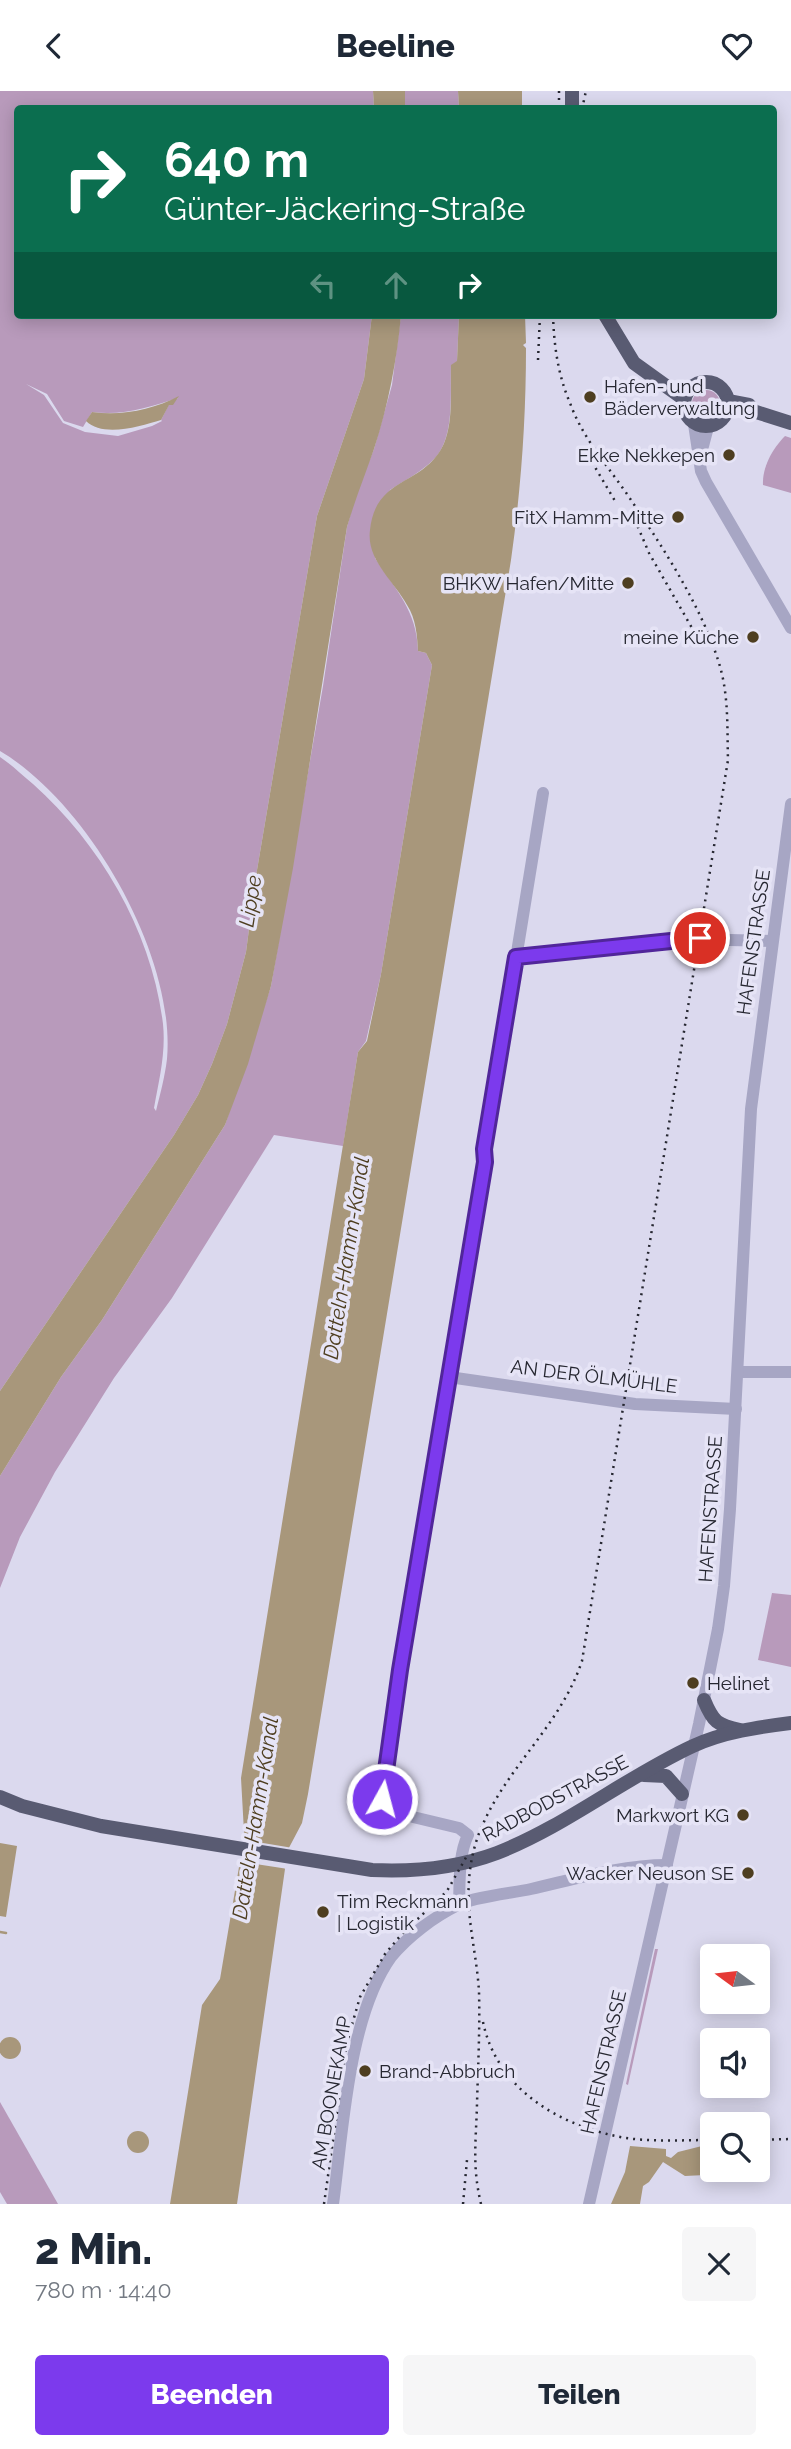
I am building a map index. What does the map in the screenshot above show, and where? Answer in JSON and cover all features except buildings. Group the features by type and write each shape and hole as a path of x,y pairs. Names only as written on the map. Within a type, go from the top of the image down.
{"main road":[{"path":"607,319 634,363 687,394"},
{"path":"702,382 716,384 726,394 728,406 722,420 701,425 685,414 687,394 702,382"},
{"path":"728,406 749,405 753,411 791,423"},
{"path":"704,1700 709,1713 719,1724 744,1731"},
{"name":"RADBODSTRASSE","path":"0,1797 101,1826 377,1871 409,1871 451,1866 498,1852 694,1745 744,1731 791,1723"},
{"path":"640,1775 666,1776 682,1794"}],"street":[{"path":"701,425 700,464 706,482 791,628"},
{"path":"459,1904 464,1843 468,1836 458,1828 394,1814 388,1811 382,1799 400,1670 543,793"},
{"name":"HAFENSTRASSE","path":"589,2204 704,1700 724,1586 751,1109 791,804"},
{"path":"516,957 684,939 772,941"},
{"path":"738,1372 791,1372"},
{"name":"AN DER ÖLMÜHLE","path":"449,1377 635,1404 736,1409"},
{"name":"AM BOONEKAMP","path":"333,2204 360,2026 375,1985 401,1947 421,1929 459,1904 612,1871 667,1864"}],"shaded area":[{"path":"0,91 373,91 374,105 14,105 14,319 372,319 364,379 317,516 256,876 246,952 227,1024 198,1095 174,1135 0,1391 0,757 58,808 80,834 101,862 135,924 148,956 163,1024 163,1056 154,1108 156,1111 167,1059 166,1018 157,974 141,930 120,885 94,844 64,806 33,775 0,751","holes":["26,384 47,394 64,421 83,427 92,412 125,412 178,398 169,404 162,421 118,436 85,432 63,423 44,395"]},
{"path":"405,91 458,91 459,105 405,105"},
{"path":"400,319 459,319 457,362 451,366 450,414 446,438 435,458 390,490 375,558 409,612 417,637 418,651 426,653 432,665 381,974 366,1041 358,1052 343,1146 274,1135 172,1298 114,1378 55,1472 20,1537 0,1588 0,1476 225,1125 271,986 323,686 347,527 356,494 374,449 392,385"},
{"path":"706,390 716,394 720,404 716,414 706,418 696,414 692,404 696,394"},
{"path":"785,436 791,438 791,493 763,485 769,459"},
{"path":"772,1593 791,1595 791,1667 758,1660"},
{"path":"655,1949 658,1949 628,2085 626,2084"},
{"path":"0,2102 58,2204 7,2204 0,2192"}],"water":[{"path":"373,91 405,91 405,105 374,105"},
{"path":"458,91 522,91 522,105 459,105"},
{"path":"372,319 400,319 388,400 347,527 293,868 271,986 248,1064 225,1125 0,1476 0,1391 174,1135 198,1095 227,1024 246,952 256,876 317,516 364,379"},
{"name":"Datteln-Hamm-Kanal","path":"459,319 525,319 524,428 511,560 308,1794 302,1823 282,1861 285,1869 237,2204 170,2204 202,2005 220,1979 244,1832 241,1778 358,1052 367,1041 381,974 432,665 426,653 418,651 410,610 372,551 370,530 373,514 380,501 388,492 429,464 443,445 449,423 451,365 457,361"},
{"path":"179,396 173,405 169,405 161,420 143,425 112,430 93,426 86,421 92,412 137,411"},
{"path":"0,1843 17,1846 6,1917 0,1916"},
{"path":"10,2037 18,2040 21,2048 18,2056 10,2059 2,2056 -1,2048 2,2040"},
{"path":"138,2131 146,2134 149,2142 146,2150 138,2153 130,2150 127,2142 130,2134"},
{"path":"630,2146 666,2149 666,2156 671,2158 678,2152 700,2146 700,2175 685,2176 663,2162 643,2186 640,2204 611,2204 625,2172"}],"pier":[{"path":"239,1839 293,1848 286,1862 288,1869 236,1861"}],"waterway":[{"path":"0,1932 6,1933"}],"railway":[{"path":"559,91 559,105"},
{"path":"583,105 586,91"},
{"path":"538,360 540,319"},
{"path":"481,2204 475,2154 479,1992 469,1909 470,1866 478,1837 494,1803 561,1705 582,1661 728,760 724,685 710,639 691,597 667,555 575,416 560,371 553,319"},
{"path":"592,462 615,501"},
{"path":"635,520 649,553 692,628"},
{"path":"324,2204 347,2042 360,1997 385,1954 447,1891 468,1854"},
{"path":"483,2022 490,2046 517,2086 556,2114 578,2125 626,2138 700,2140"},
{"path":"770,2140 791,2139"},
{"path":"463,2204 467,2160"}],"place":[{"name":"Hafen- und Bäderverwaltung","path":"590,397"},
{"name":"Ekke Nekkepen","path":"729,455"},
{"name":"FitX Hamm-Mitte","path":"678,517"},
{"name":"BHKW Hafen/Mitte","path":"628,583"},
{"name":"meine Küche","path":"753,637"},
{"name":"Helinet","path":"693,1683"},
{"name":"Markwort KG","path":"743,1815"},
{"name":"Wacker Neuson SE","path":"748,1873"},
{"name":"Tim Reckmann | Logistik","path":"323,1912"},
{"name":"Brand-Abbruch","path":"365,2071"}],"route":[{"path":"382,1799 400,1670 485,1162 484,1149 516,957 700,938"}],"water label":[{"name":"Lippe","path":"250,901"}]}
